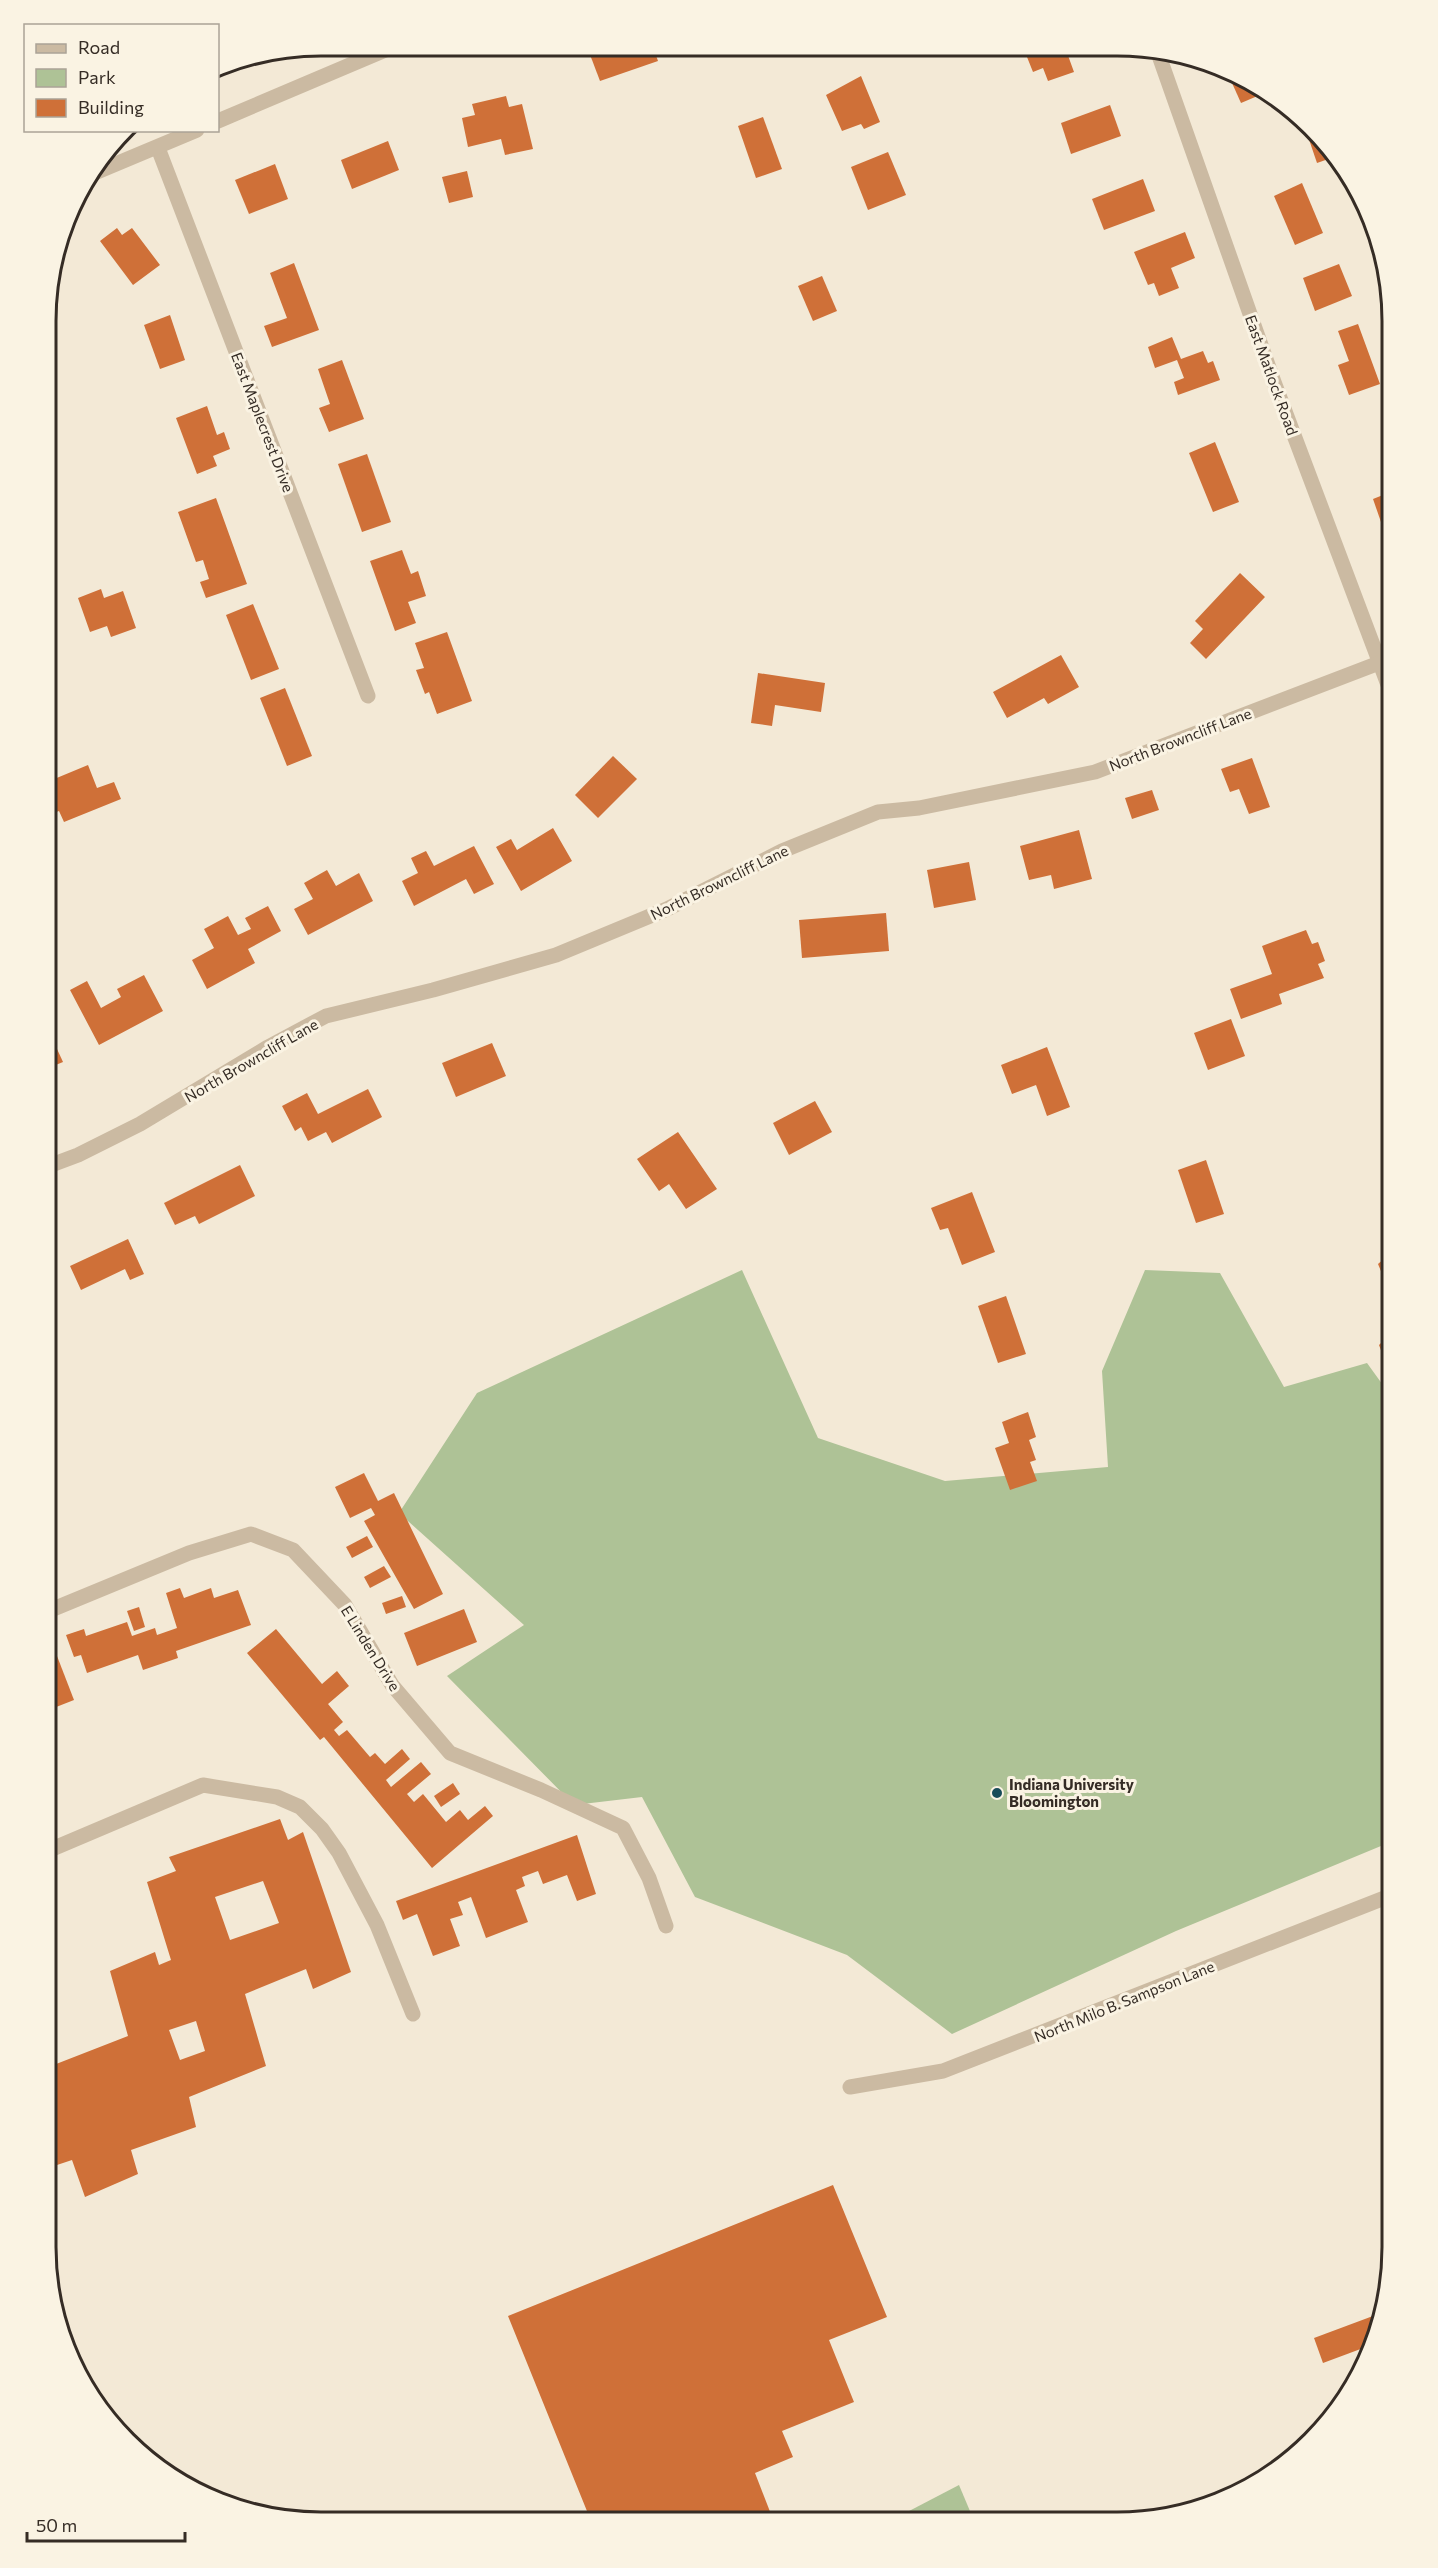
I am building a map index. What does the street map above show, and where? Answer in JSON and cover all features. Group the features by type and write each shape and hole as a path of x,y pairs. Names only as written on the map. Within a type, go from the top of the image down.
{"street":[{"path":"219,121 371,56"},
{"name":"East Matlock Road","path":"1160,59 1274,382 1382,670"},
{"path":"102,170 193,132"},
{"name":"East Maplecrest Drive","path":"158,148 368,696"},
{"name":"North Browncliff Lane","path":"56,1163 78,1155 140,1124 268,1047 326,1016 433,990 556,955 668,909 782,850 878,812 918,808 1095,772 1379,663"},
{"name":"E Linden Drive","path":"56,1608 189,1553 251,1534 293,1550 345,1605 392,1685 450,1754 542,1790 623,1828 648,1878 666,1926"},
{"path":"56,1847 203,1785 277,1797 300,1808 322,1829 339,1853 377,1925 413,2014"},
{"name":"North Milo B. Sampson Lane","path":"850,2087 943,2071 1382,1899"}],"green space":[{"path":"742,1270 818,1438 945,1481 1108,1467 1102,1371 1145,1270 1220,1273 1284,1387 1367,1363 1382,1384 1382,1846 1176,1931 952,2034 847,1955 695,1897 642,1797 574,1805 447,1676 524,1625 399,1513 477,1393"},
{"path":"959,2485 970,2512 907,2512"}],"building":[{"path":"591,56 656,56 658,61 600,81"},
{"path":"1068,56 1074,72 1048,81 1043,68 1033,72 1027,57"},
{"path":"861,76 880,122 864,129 861,124 842,131 826,95"},
{"path":"1232,82 1258,96 1241,103"},
{"path":"506,96 509,107 522,104 533,149 505,155 501,139 468,147 462,118 475,115 472,104"},
{"path":"1110,105 1121,136 1071,154 1061,123"},
{"path":"763,117 782,169 756,178 738,126"},
{"path":"1308,136 1328,159 1317,163"},
{"path":"388,141 399,170 352,189 341,160"},
{"path":"888,152 906,195 868,210 851,167"},
{"path":"275,164 288,199 249,214 235,180"},
{"path":"467,171 473,197 449,203 442,177"},
{"path":"1143,179 1155,211 1104,230 1092,199"},
{"path":"1302,183 1323,233 1295,245 1274,196"},
{"path":"117,228 122,235 132,228 160,265 133,285 100,241"},
{"path":"1185,232 1195,258 1171,268 1179,288 1159,296 1154,283 1148,285 1134,252"},
{"path":"294,263 319,330 272,347 264,326 287,318 270,273"},
{"path":"1339,264 1352,296 1315,311 1303,278"},
{"path":"822,276 837,311 813,321 798,286"},
{"path":"170,315 185,360 160,369 144,325"},
{"path":"1358,324 1380,384 1349,395 1338,365 1349,361 1338,331"},
{"path":"1172,337 1181,359 1203,351 1208,363 1213,361 1220,380 1178,395 1174,382 1184,378 1177,360 1155,368 1148,347"},
{"path":"342,360 364,419 329,432 319,408 330,404 318,369"},
{"path":"207,406 217,435 224,432 230,449 213,456 217,466 197,474 176,418"},
{"path":"1215,442 1239,502 1213,512 1189,453"},
{"path":"367,454 391,522 362,532 338,464"},
{"path":"1382,495 1382,522 1381,522 1373,499"},
{"path":"216,498 247,584 206,598 200,582 209,579 203,560 196,562 178,512"},
{"path":"402,550 411,574 418,571 426,596 408,602 416,623 395,631 370,561"},
{"path":"1240,573 1265,597 1206,659 1190,643 1203,629 1195,621"},
{"path":"101,589 104,598 123,591 136,628 111,637 107,626 90,632 78,598"},
{"path":"253,604 279,669 251,680 226,615"},
{"path":"447,632 472,701 437,714 429,692 425,694 416,670 424,668 415,643"},
{"path":"1061,655 1079,687 1048,704 1044,698 1007,718 993,692"},
{"path":"758,673 825,683 821,712 775,705 772,726 751,723"},
{"path":"285,688 312,756 287,766 260,698"},
{"path":"613,756 637,779 598,818 575,795"},
{"path":"1252,758 1270,807 1249,814 1239,789 1230,792 1221,769"},
{"path":"88,765 97,788 114,782 121,799 64,822 59,811 56,812 56,778"},
{"path":"1152,790 1159,810 1132,819 1125,798"},
{"path":"553,828 572,861 521,891 496,847 511,839 517,850"},
{"path":"1079,830 1092,879 1054,889 1051,875 1029,880 1020,846"},
{"path":"474,846 494,884 474,894 466,879 414,906 402,881 418,873 411,858 426,851 434,866"},
{"path":"969,862 976,900 934,908 927,870"},
{"path":"327,870 336,886 359,873 373,901 308,935 294,909 313,899 304,883"},
{"path":"268,906 281,931 248,949 255,963 207,989 192,960 214,948 204,929 228,916 238,935 251,929 245,918"},
{"path":"886,913 889,951 802,958 799,920"},
{"path":"1306,930 1312,944 1318,942 1325,961 1318,964 1324,978 1279,994 1282,1004 1241,1019 1230,989 1272,974 1262,946"},
{"path":"144,975 163,1011 99,1045 70,990 87,981 101,1008 121,997 117,989"},
{"path":"1231,1019 1245,1056 1208,1070 1194,1033"},
{"path":"492,1043 506,1076 456,1097 442,1063"},
{"path":"56,1047 63,1062 56,1065"},
{"path":"1047,1047 1070,1107 1047,1116 1036,1085 1012,1094 1001,1065"},
{"path":"368,1089 382,1117 332,1143 326,1132 308,1141 301,1127 295,1131 282,1106 307,1093 318,1114"},
{"path":"815,1101 832,1132 789,1155 773,1123"},
{"path":"678,1132 717,1189 686,1209 669,1184 659,1191 637,1159"},
{"path":"1206,1160 1224,1214 1196,1223 1178,1170"},
{"path":"240,1165 255,1196 199,1224 195,1216 175,1225 164,1203"},
{"path":"972,1192 995,1252 962,1265 948,1228 940,1230 931,1208"},
{"path":"128,1239 144,1274 130,1280 125,1269 81,1290 70,1266"},
{"path":"1382,1261 1382,1274 1378,1264"},
{"path":"1006,1296 1026,1354 998,1363 978,1306"},
{"path":"1028,1412 1036,1437 1029,1440 1036,1460 1030,1462 1037,1481 1010,1490 995,1448 1009,1443 1002,1422"},
{"path":"364,1473 378,1501 394,1493 443,1594 414,1609 364,1521 375,1515 371,1508 350,1518 335,1487"},
{"path":"367,1536 373,1547 352,1558 346,1547"},
{"path":"384,1566 391,1577 370,1588 364,1577"},
{"path":"180,1588 184,1598 211,1588 214,1598 238,1590 251,1625 176,1651 178,1658 143,1670 138,1655 87,1673 81,1655 74,1657 66,1635 84,1629 86,1636 127,1622 132,1636 155,1628 157,1635 177,1628 166,1593"},
{"path":"402,1596 406,1607 386,1614 382,1603"},
{"path":"139,1607 145,1627 134,1631 127,1611"},
{"path":"464,1609 477,1642 417,1666 404,1633"},
{"path":"276,1629 322,1684 337,1671 349,1686 328,1704 343,1722 334,1730 339,1736 347,1730 370,1757 375,1753 385,1764 402,1749 410,1759 386,1780 391,1787 421,1762 431,1774 407,1794 414,1802 423,1794 446,1822 460,1810 468,1820 485,1806 493,1816 432,1868 324,1737 320,1740 247,1653"},
{"path":"56,1653 74,1700 56,1707"},
{"path":"453,1783 460,1794 441,1807 434,1796"},
{"path":"280,1819 288,1840 303,1832 351,1972 313,1989 306,1969 245,1994 266,2066 189,2097 196,2127 131,2150 138,2174 85,2197 72,2160 56,2165 56,2064 128,2036 110,1971 155,1952 159,1965 171,1960 147,1882 176,1871 169,1857","holes":["263,1881 279,1923 230,1940 215,1897","196,2021 205,2051 180,2060 169,2030"]},
{"path":"577,1835 596,1894 577,1901 567,1875 543,1884 538,1871 522,1877 525,1886 516,1890 528,1922 486,1938 471,1897 458,1902 463,1915 450,1919 460,1946 433,1956 417,1914 403,1920 396,1901"},
{"path":"833,2185 887,2317 829,2340 854,2402 782,2431 793,2457 755,2473 770,2512 587,2512 508,2316"},
{"path":"1373,2316 1362,2348 1323,2363 1314,2338"}],"place":[{"name":"Indiana University Bloomington","path":"997,1793"}]}
